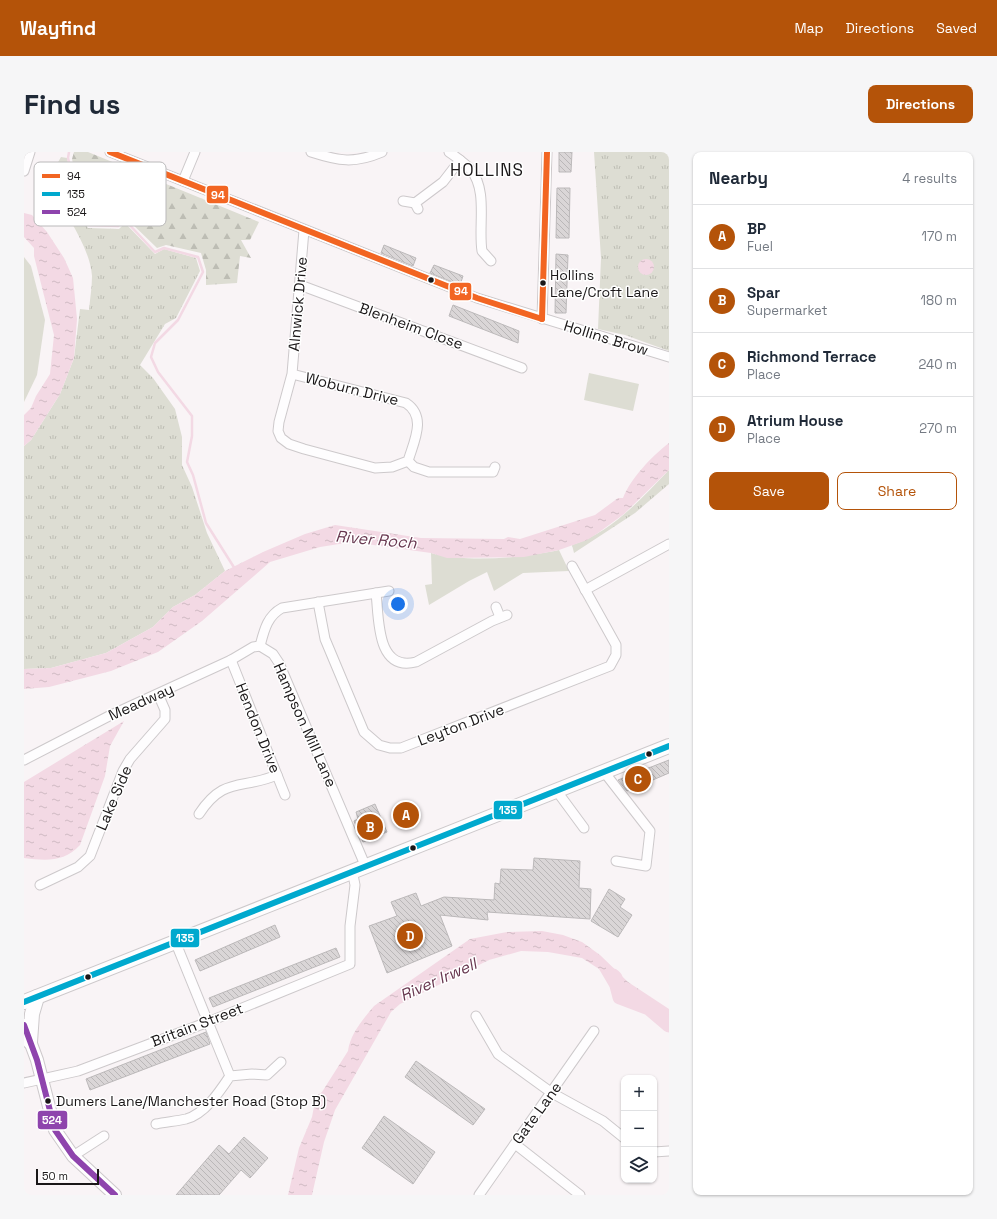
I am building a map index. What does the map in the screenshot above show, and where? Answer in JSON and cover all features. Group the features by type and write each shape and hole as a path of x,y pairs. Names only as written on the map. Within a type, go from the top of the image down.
{"highway":[{"path":"27,1039 32,1014 30,999 669,746"}],"main road":[{"path":"24,1025 27,1039 42,1078 50,1115 55,1130 73,1156 115,1195"}],"street":[{"path":"24,171 30,152"},
{"name":"Hollins Brow","path":"110,152 135,162"},
{"path":"183,181 195,152"},
{"path":"311,152 327,158 350,161 382,152"},
{"path":"449,152 470,168 476,180 480,202 482,251 491,261"},
{"path":"542,319 546,152"},
{"path":"403,201 416,206 442,182 460,160"},
{"name":"Hollins Brow","path":"166,174 477,298 669,357"},
{"name":"Alnwick Drive","path":"281,438 278,431 279,422 292,374 304,230"},
{"name":"Blenheim Close","path":"300,285 522,368"},
{"name":"Woburn Drive","path":"292,374 406,403 410,406 418,417 418,425 408,461"},
{"path":"272,442 281,438 296,447 376,468 392,467 408,461 414,467 429,472 493,472 495,467"},
{"path":"585,590 669,544"},
{"name":"Leyton Drive","path":"318,602 325,639 364,732 379,745 395,748 406,746 610,666 616,655 616,645 572,566"},
{"path":"260,646 268,622 277,610 286,606 389,591"},
{"path":"376,593 384,648 389,656 402,663 416,662 504,616 496,607"},
{"name":"Meadway","path":"24,760 111,715 231,660 247,650 260,646"},
{"name":"Hampson Mill Lane","path":"260,646 273,654 279,663 359,868 355,885 350,926 350,964"},
{"name":"Hendon Drive","path":"231,660 285,795"},
{"name":"Lake Side","path":"40,885 78,867 90,856 123,771 130,759 165,719 165,710 158,694"},
{"path":"606,771 608,777 650,831 646,866 616,861"},
{"path":"199,814 210,798 223,789 277,775"},
{"path":"556,790 584,828"},
{"path":"176,941 230,1076"},
{"name":"Britain Street","path":"24,1083 78,1071 208,1022 350,964"},
{"path":"476,1016 498,1054 552,1093 603,1121 621,1136"},
{"name":"Gate Lane","path":"479,1195 552,1093 594,1031"},
{"path":"156,1124 187,1119 199,1113 220,1090 230,1076 252,1074 267,1075 281,1062"},
{"path":"73,1156 104,1136"},
{"path":"515,1144 577,1194"},
{"path":"657,1152 669,1151"}],"green space":[{"path":"74,152 88,152 112,162 73,162"},
{"path":"594,152 669,152 669,351 625,335 598,329 601,258"},
{"path":"61,157 67,158 68,162 58,162"},
{"path":"166,184 259,222 250,240 241,240 251,258 240,256 237,283 206,285 206,270 201,253 166,245 157,248 134,226 166,226"},
{"path":"74,226 119,229 122,226 128,226 155,254 164,249 196,258 200,271 176,318 165,324 140,365 153,378 175,409 182,437 182,465 192,487 207,533 225,571 195,595 173,607 153,627 106,653 51,668 24,669 24,446 31,440 60,394 74,358 80,309 89,310 92,276 87,253"},
{"path":"24,257 31,266 45,320 37,375 24,402"},
{"path":"589,373 639,384 633,411 584,400"},
{"path":"669,470 669,484 635,513 574,553 572,545 600,532 625,514"},
{"path":"559,550 569,571 523,573 494,591 487,572 429,605 425,585 432,584 431,553 445,556 478,559 512,557"}],"water":[{"path":"24,213 32,215 34,217 34,226 42,226 64,258 73,278 77,319 74,358 60,394 31,440 24,446 24,415 31,408 36,396 50,374 54,335 34,256 34,248 24,237"},
{"path":"646,259 653,264 654,267 649,274 646,275 639,270 638,267 643,260"},
{"name":"River Roch","path":"669,443 669,470 624,514 587,540 559,550 524,557 447,558 431,553 352,542 320,547 270,562 202,621 158,652 111,671 49,687 24,689 24,669 51,668 106,653 153,627 173,607 195,595 225,571 263,552 305,534 335,525 421,538 504,539 508,537 520,539 595,515 618,498 623,498 637,475 656,454"},
{"path":"124,721 110,746 105,776 80,845 68,855 55,859 40,860 24,858 24,782"},
{"path":"542,931 563,935 582,942 600,955 628,982 669,1009 669,1031 609,986 599,969 582,958 548,952 521,951 489,960 400,1004 391,1012 335,1110 324,1142 312,1195 288,1195 299,1148 312,1117 316,1096 322,1092 348,1051 354,1032 374,1006 470,939 507,932"}],"building":[{"path":"559,152 572,152 571,172 559,172"},
{"path":"557,188 570,188 569,238 556,238"},
{"path":"384,245 416,258 413,266 381,253"},
{"path":"556,254 568,255 566,313 555,313"},
{"path":"434,265 463,276 460,285 430,273"},
{"path":"453,305 519,331 518,343 449,316"},
{"path":"669,760 669,773 627,791 618,780"},
{"path":"411,802 418,821 400,828 393,809"},
{"path":"375,804 387,832 363,842 354,821 358,819 356,812"},
{"path":"534,858 580,861 579,888 591,889 590,919 487,912 488,920 440,915 452,946 387,973 369,926 397,916 391,902 416,893 421,906 444,897 494,900 495,883 500,884 501,869 533,870"},
{"path":"609,889 625,899 620,907 632,915 618,937 591,921"},
{"path":"275,925 280,937 200,971 195,960"},
{"path":"336,948 340,957 213,1007 209,998"},
{"path":"206,1032 210,1044 90,1090 86,1079"},
{"path":"416,1061 485,1109 473,1125 405,1077"},
{"path":"384,1116 435,1152 413,1184 362,1148"},
{"path":"244,1137 268,1158 250,1178 241,1170 219,1195 176,1195 219,1145 229,1154"}],"waterway":[{"path":"69,152 69,162"},
{"path":"131,226 155,252 164,248 198,257 203,272 178,320 155,343 151,357 158,372 192,416 192,436 187,462 193,475 206,523 235,569"},
{"name":"River Irwell","path":"613,976 615,978 620,997 649,1008 669,1025"}],"transit line":[{"name":"94","path":"110,152 135,162"},
{"name":"94","path":"542,319 547,152"},
{"name":"94","path":"166,174 477,298 542,319"},
{"name":"135","path":"24,1002 669,746"},
{"name":"524","path":"24,1025 37,1060 55,1130 73,1156 115,1195"}],"place":[{"name":"Hollins Lane/Croft Lane","path":"543,283"},
{"name":"Richmond Terrace","path":"638,779"},
{"name":"BP","path":"406,815"},
{"name":"Spar","path":"370,827"},
{"name":"Atrium House","path":"410,936"},
{"name":"Dumers Lane/Manchester Road (Stop B)","path":"48,1101"}],"district":[{"name":"HOLLINS","path":"487,170"}]}
